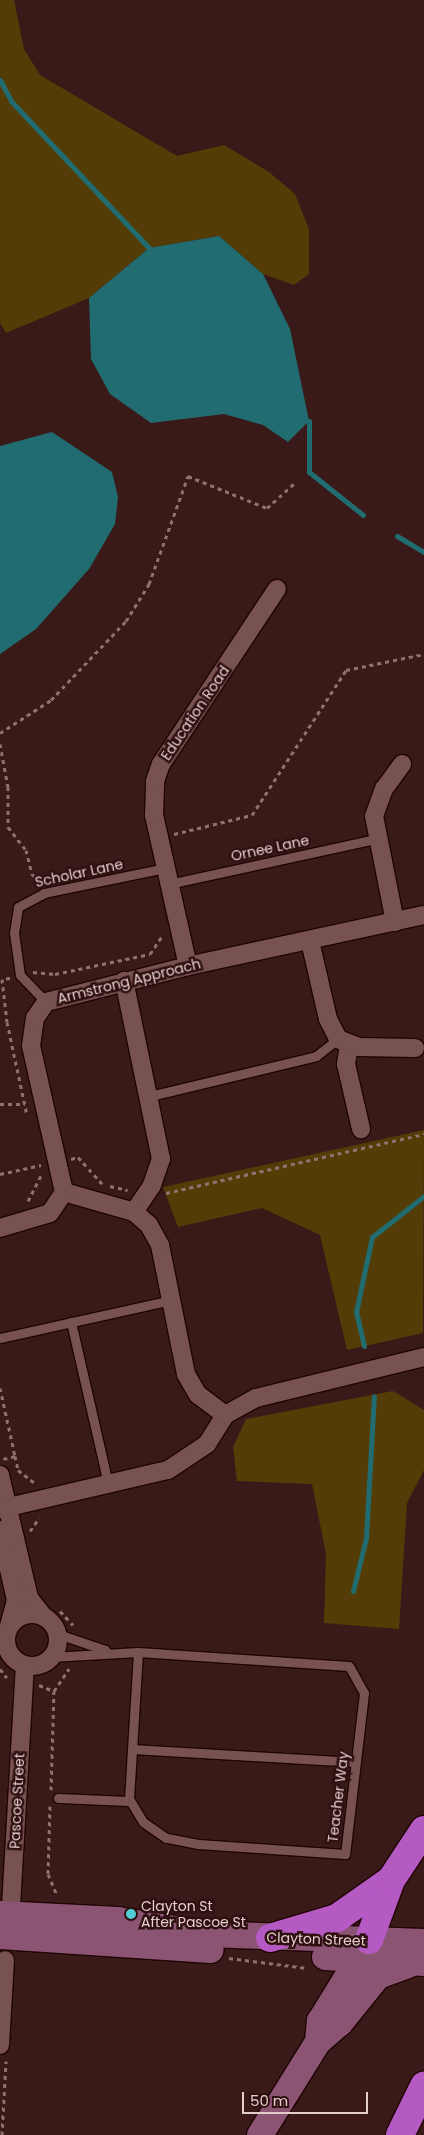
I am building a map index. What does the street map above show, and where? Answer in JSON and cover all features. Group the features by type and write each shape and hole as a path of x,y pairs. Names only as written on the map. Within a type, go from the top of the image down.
{"highway":[{"path":"364,1950 391,1880 424,1830"},
{"path":"270,1938 337,1918 391,1880"},
{"path":"400,2135 424,2086"}],"main road":[{"name":"Clayton Street","path":"9,1929 270,1938 421,1956"},
{"name":"Clayton Street","path":"9,1929 364,1950"},
{"path":"318,2042 320,2020 364,1950"},
{"path":"260,2135 318,2042 340,2023 378,1976 421,1956"}],"street":[{"name":"Education Road","path":"188,966 152,804 161,764 277,589"},
{"path":"396,922 376,838 374,816 384,789 402,764"},
{"name":"Armstrong Approach","path":"64,1192 59,1162 31,1046 35,1018 46,1002 188,966 310,942 424,916"},
{"path":"310,942 328,1019 344,1042 346,1064 360,1129"},
{"path":"124,981 150,1096 161,1159 146,1194 134,1212"},
{"path":"344,1042 415,1048"},
{"path":"0,1228 50,1213 64,1192 134,1212 149,1224 160,1244 186,1374 198,1395 225,1415"},
{"path":"4,1508 168,1470 190,1459 206,1444 225,1415 256,1398 424,1357"},
{"path":"0,1475 4,1508 29,1598 49,1610 58,1634 51,1657 29,1665 5,1652 16,1600 0,1530"},
{"path":"9,1627 23,1615 49,1610"},
{"name":"Pascoe Street","path":"0,2045 29,1665"}],"lane":[{"name":"Ornee Lane","path":"168,876 376,838"},
{"name":"Scholar Lane","path":"46,1002 20,975 14,933 18,907 44,893 168,876"},
{"path":"150,1096 316,1056 344,1042"},
{"path":"0,1338 171,1300"},
{"path":"71,1322 108,1483"},
{"path":"58,1634 110,1651"},
{"name":"Teacher Way","path":"51,1657 110,1651 349,1666 364,1693 345,1854 166,1838 143,1822 129,1801"},
{"path":"58,1798 129,1801 138,1652"},
{"path":"132,1749 356,1762"}],"path":[{"path":"0,733 51,700 126,621 152,576 188,476 267,508 294,484"},
{"path":"0,744 8,787 8,827 26,850 32,874 44,893"},
{"path":"0,1104 24,1104 30,1122"},
{"path":"0,1174 78,1157 100,1183 146,1194 424,1134"},
{"path":"23,1204 30,1200 42,1178 38,1157"},
{"path":"0,1388 18,1470 35,1480 44,1511 28,1534"},
{"path":"0,1460 14,1456"},
{"path":"49,1610 77,1629"},
{"path":"61,1900 48,1874 54,1691 73,1655"},
{"path":"219,1957 309,1968 315,1974"}],"shaded area":[{"path":"0,0 14,0 24,49 40,75 177,156 224,145 269,172 295,194 309,229 309,274 294,285 263,274 219,236 149,248 89,298 6,333 0,323"},
{"path":"424,1130 423,1333 347,1350 320,1235 262,1208 178,1227 163,1187"},
{"path":"393,1391 424,1410 424,1470 407,1503 399,1629 324,1623 326,1554 312,1484 237,1481 233,1447 246,1419"}],"water":[{"path":"219,236 263,274 290,329 309,421 288,442 263,425 224,414 151,423 110,394 91,359 89,298 149,248"},
{"path":"52,432 112,472 118,497 115,524 89,569 36,629 0,654 0,446"}],"waterway":[{"path":"0,80 11,101 149,248"},
{"path":"309,421 309,472 363,515"},
{"path":"397,536 424,552"},
{"path":"364,1346 356,1312 372,1237 424,1196"},
{"path":"353,1591 366,1538 374,1396"}],"place":[{"name":"Clayton St After Pascoe St","path":"131,1914"}]}
